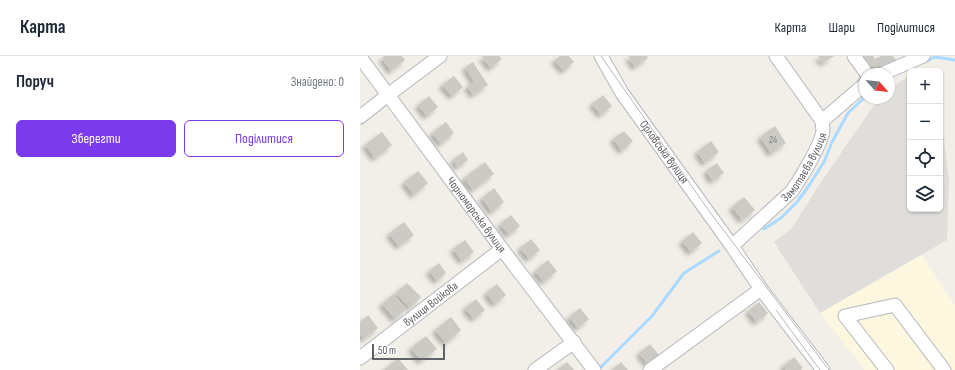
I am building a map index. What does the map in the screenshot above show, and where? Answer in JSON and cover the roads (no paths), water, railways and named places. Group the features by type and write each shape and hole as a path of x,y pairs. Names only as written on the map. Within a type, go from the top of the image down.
{"street":[{"path":"360,117 440,56"},
{"name":"Орловська вулиця","path":"601,56 622,93 732,246 761,290 823,370"},
{"path":"776,56 822,121"},
{"path":"854,56 863,68"},
{"path":"895,68 923,56"},
{"name":"Чорноморська вулиця","path":"360,57 502,249 594,370"},
{"name":"Замотаєва вулиця","path":"732,246 792,191 799,182 820,141 823,130 822,121 859,89"},
{"name":"вулиця Войкова","path":"360,358 502,249"},
{"path":"650,370 761,290"},
{"path":"887,370 845,316 895,305 944,370"},
{"path":"535,370 574,342"}],"waterway":[{"path":"925,62 935,57 955,60"},
{"path":"764,229 781,218 797,202 824,162 832,142 848,113 859,103"},
{"path":"600,368 652,316 684,273 719,251"}],"tram line":[{"path":"601,56 709,211 829,370"},
{"path":"776,310 820,370"}]}
